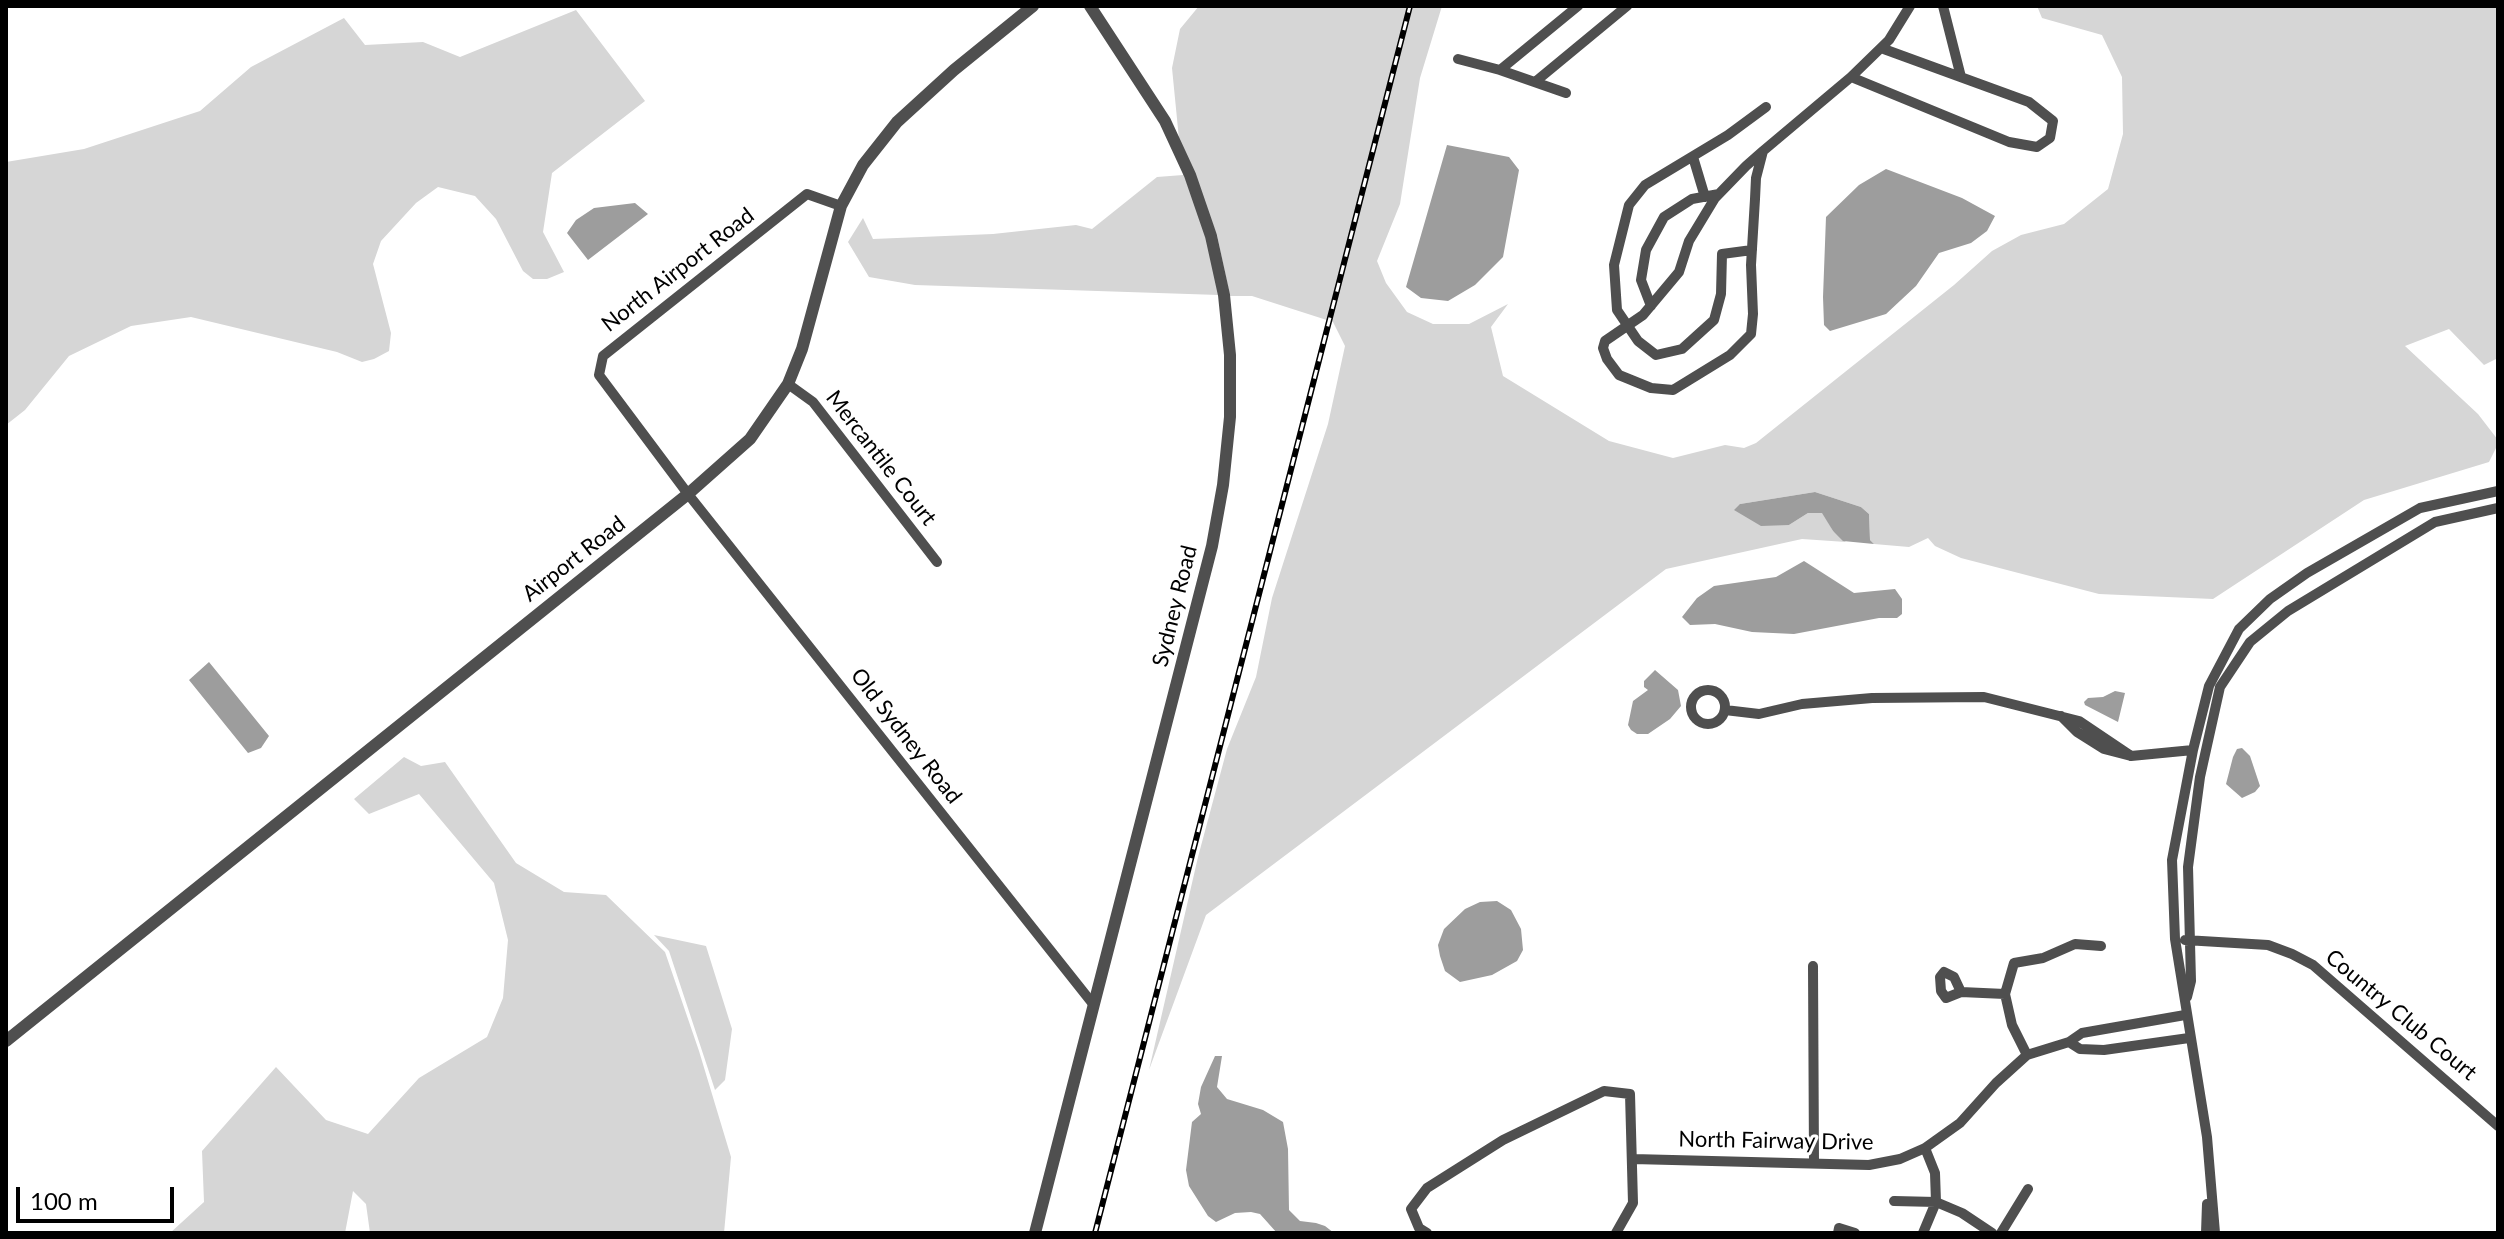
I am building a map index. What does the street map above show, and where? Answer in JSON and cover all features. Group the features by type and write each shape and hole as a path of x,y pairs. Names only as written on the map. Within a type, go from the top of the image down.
{"street":[{"name":"Airport Road","path":"6,1041 688,494 750,439 788,384 802,349 841,206 863,165 897,122 954,70 1033,6"},
{"name":"Sydney Road","path":"1035,1233 1212,544 1229,431 1230,355 1224,295 1211,236 1190,175 1165,121 1090,6"},
{"path":"1500,70 1578,6"},
{"path":"1535,82 1627,6"},
{"path":"1763,151 1756,178 1751,334 1730,355 1673,390 1651,388 1619,375 1607,359 1603,348 1605,341 1643,315 1679,272 1689,241 1719,194 1763,151 1881,48 1910,6"},
{"path":"1943,6 1961,77"},
{"path":"1851,77 2009,142 2037,147 2050,138 2053,121 2029,102 1881,48"},
{"path":"1458,59 1566,93"},
{"path":"1752,250 1722,254 1721,294 1714,320 1682,349 1656,355 1638,341 1617,310 1614,265 1629,205 1645,185 1693,157 1766,107"},
{"path":"1693,157 1705,197"},
{"name":"North Airport Road","path":"688,494 599,375 603,356 807,194 841,206"},
{"path":"1651,306 1641,280 1646,250 1664,217 1692,199 1719,194"},
{"name":"Mercantile Court","path":"788,384 813,402 937,562"},
{"path":"2215,1233 2207,1137 2175,939 2172,860 2205,699 2218,665 2239,629 2270,599 2307,573 2420,508 2498,491"},
{"name":"Old Sydney Road","path":"688,494 1093,1004"},
{"path":"2186,1011 2191,981 2188,867 2200,777 2220,687 2250,642 2288,611 2435,522 2498,508"},
{"path":"1725,710 1759,714 1802,704 1872,698 1984,697 2079,721 2131,756 2193,750"},
{"name":"Country Club Court","path":"2175,939 2268,945 2313,965 2498,1126"},
{"path":"2027,1055 2012,1025 2005,994 2014,963 2043,958 2075,944 2101,946"},
{"path":"1813,966 1814,1163"},
{"path":"1961,992 2005,994"},
{"name":"North Fairway Drive","path":"1633,1159 1869,1165 1900,1159 1925,1148 1960,1123 1996,1083 2027,1055 2069,1042 2082,1033 2186,1011"},
{"name":"North Fairway Drive","path":"2069,1042 2080,1049 2104,1050 2189,1038"},
{"path":"1423,1230 1411,1209 1427,1188 1503,1140 1604,1091 1630,1094 1633,1203 1616,1233"},
{"path":"1923,1233 1936,1202 1935,1173 1925,1148"},
{"path":"2206,1233 2206,1188 2209,1178"},
{"path":"2001,1233 2028,1189"},
{"path":"1894,1201 1936,1202 1962,1213 1992,1233"},
{"path":"1838,1233 1839,1228 1855,1233"}],"shaded area":[{"path":"1199,6 1442,6 1420,78 1400,204 1377,261 1386,283 1407,312 1433,324 1469,324 1508,304 1491,327 1503,376 1609,441 1673,458 1725,445 1744,448 1756,443 1992,251 2021,235 2064,224 2108,189 2123,134 2122,77 2102,35 2042,18 2037,6 2498,6 2498,358 2484,365 2449,329 2405,346 2478,414 2498,444 2489,462 2364,500 2213,599 2099,594 1961,558 1935,546 1928,538 1909,547 1874,544 1870,540 1869,514 1861,507 1815,492 1740,504 1789,525 1808,513 1823,513 1833,531 1846,542 1802,539 1666,569 1206,915 1149,1070 1198,857 1227,749 1256,677 1272,598 1328,424 1345,346 1333,322 1252,296 1230,296 1217,235 1179,139 1172,68 1180,29"},
{"path":"576,10 645,101 552,173 543,232 564,272 547,279 533,279 523,271 496,219 475,196 438,187 416,203 381,241 373,264 391,333 389,351 362,362 337,352 191,317 131,326 69,356 25,410 6,425 6,162 84,149 200,111 251,67 344,18 365,45 423,42 460,57"},
{"path":"1447,145 1509,157 1519,170 1503,257 1475,285 1448,301 1421,298 1406,287"},
{"path":"1886,169 1962,198 1995,216 1987,231 1971,243 1939,253 1916,286 1886,314 1830,331 1824,325 1823,297 1826,217 1859,185"},
{"path":"1183,172 1206,237 1219,295 915,285 869,277 848,242 863,218 873,239 993,234 1076,225 1092,229 1157,177 1183,175"},
{"path":"635,203 648,214 588,260 567,233 576,220 594,208"},
{"path":"1815,492 1861,507 1869,514 1870,540 1874,544 1843,541 1822,513 1808,513 1789,525 1761,526 1734,510 1740,504"},
{"path":"1804,561 1854,593 1895,589 1902,599 1902,614 1897,618 1879,618 1794,634 1752,632 1715,624 1690,625 1682,617 1697,598 1714,586 1776,577"},
{"path":"209,662 269,736 261,748 248,753 189,680"},
{"path":"1655,670 1678,690 1681,706 1670,719 1648,734 1637,734 1628,725 1633,701 1648,690 1644,687 1644,681"},
{"path":"2115,691 2125,693 2118,722 2085,705 2088,698 2103,697"},
{"path":"2242,748 2250,756 2260,786 2242,798 2226,784 2233,757 2237,749"},
{"path":"404,757 421,766 445,762 516,863 564,892 606,895 665,952 731,1157 724,1233 370,1233 366,1204 353,1191 345,1233 170,1233 204,1202 202,1151 276,1067 326,1120 368,1134 419,1078 487,1037 503,998 508,940 494,883 419,794 369,814 354,799"},
{"path":"1497,901 1511,910 1521,929 1523,950 1517,961 1492,975 1460,982 1445,971 1440,956 1438,945 1444,929 1465,909 1480,902"},
{"path":"654,935 706,946 732,1029 725,1080 715,1090 669,951"},
{"path":"1215,1056 1222,1056 1217,1087 1227,1099 1263,1110 1283,1122 1288,1149 1289,1210 1300,1221 1325,1226 1334,1233 1277,1233 1260,1214 1251,1212 1235,1213 1216,1222 1208,1216 1189,1186 1186,1170 1192,1122 1201,1114 1198,1104 1201,1087"}],"railway":[{"path":"1095,1233 1410,6"}]}
